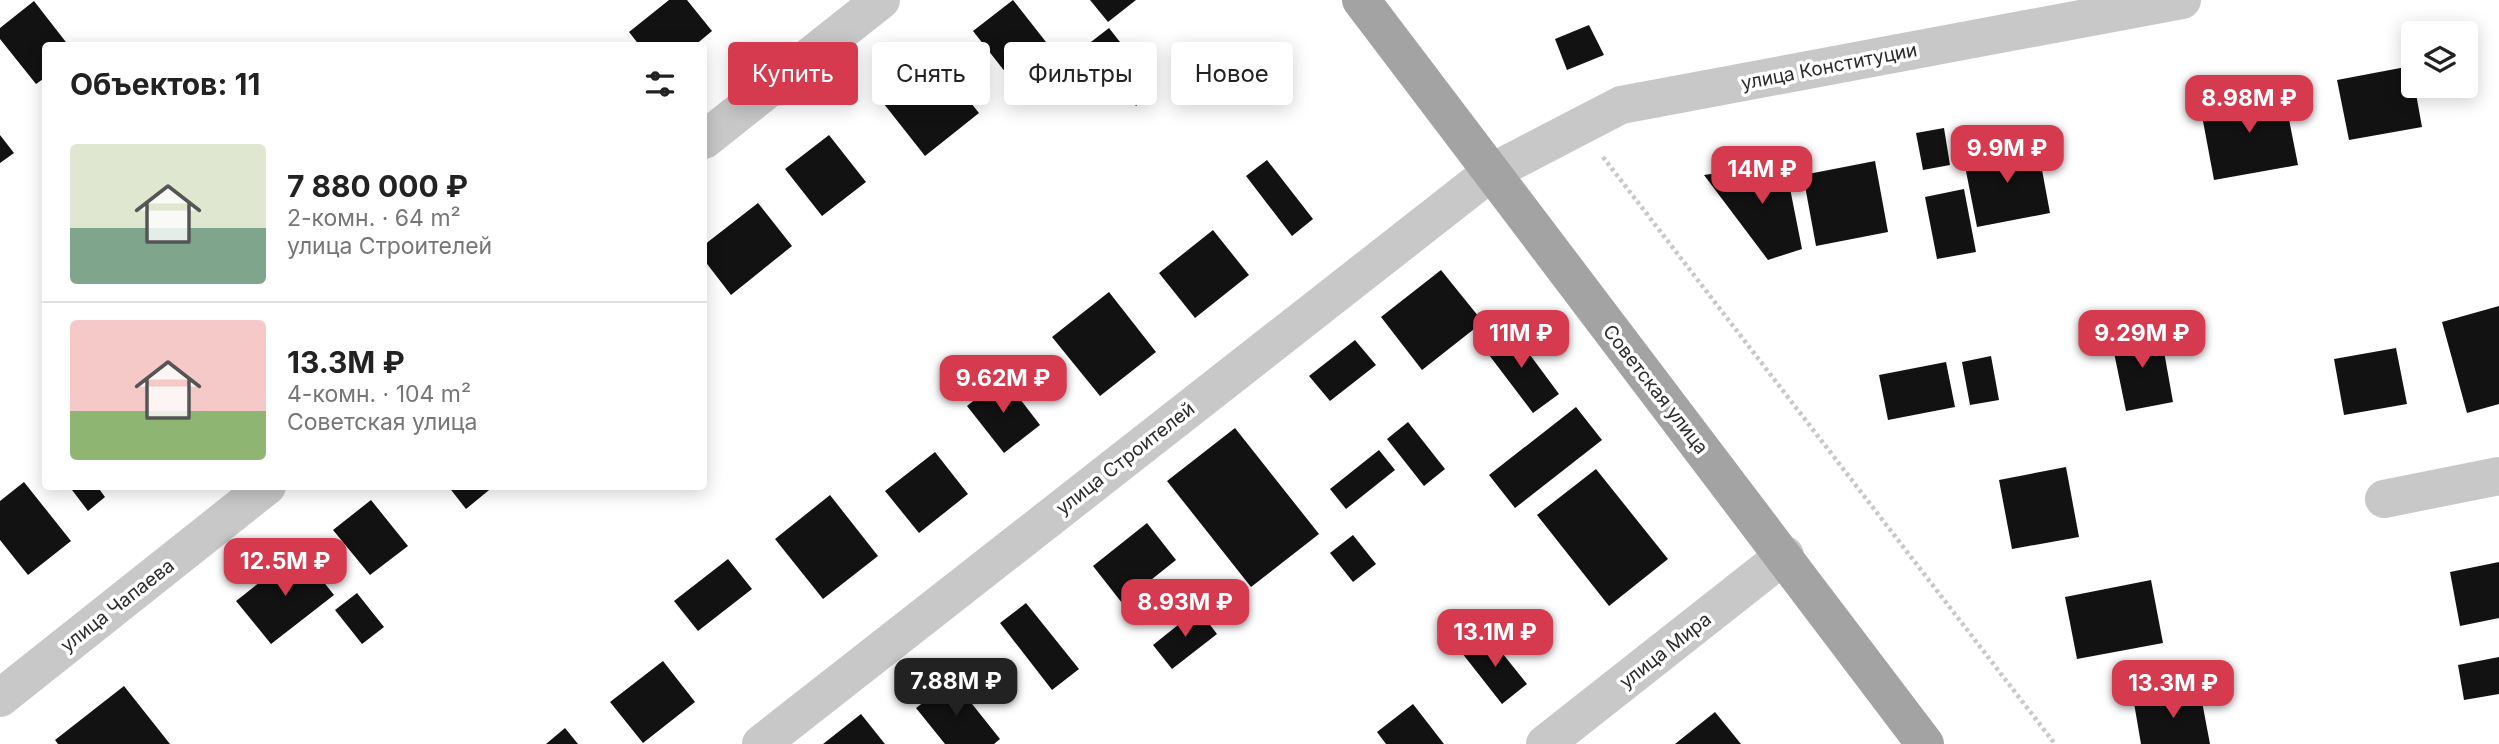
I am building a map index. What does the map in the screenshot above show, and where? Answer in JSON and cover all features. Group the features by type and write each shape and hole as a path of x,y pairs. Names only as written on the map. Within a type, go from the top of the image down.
{"main road":[{"name":"Советская улица","path":"1362,0 1490,173 1785,555 1926,744"}],"street":[{"path":"707,139 881,0"},
{"name":"улица Конституции","path":"1490,173 1621,105 2182,0"},
{"name":"улица Строителей","path":"761,744 1490,173"},
{"path":"2384,499 2499,476"},
{"name":"улица Чапаева","path":"0,698 262,490"},
{"name":"улица Мира","path":"1545,744 1785,555"}],"path":[{"path":"1580,126 2055,744"}],"building":[{"path":"669,0 687,0 712,31 699,42 637,42 629,32"},
{"path":"1013,0 1046,42 1004,42 1004,70 990,53 990,42 982,42 973,31"},
{"path":"1090,0 1136,0 1108,22"},
{"path":"34,1 66,42 42,42 42,80 36,84 0,39 0,28"},
{"path":"1589,25 1604,55 1567,70 1555,39"},
{"path":"1109,28 1120,42 1091,42"},
{"path":"2401,68 2401,98 2417,98 2422,127 2349,140 2337,80"},
{"path":"2283,89 2298,165 2214,180 2200,105"},
{"path":"885,105 973,105 979,113 925,156"},
{"path":"1944,128 1950,165 1923,170 1916,133"},
{"path":"0,135 14,153 0,163"},
{"path":"829,135 866,182 822,216 785,169"},
{"path":"2037,143 2050,213 1977,227 1963,156"},
{"path":"1267,160 1313,219 1292,236 1246,176"},
{"path":"1875,161 1888,232 1816,246 1803,175"},
{"path":"1785,163 1802,249 1768,260 1704,175"},
{"path":"1964,189 1976,252 1937,259 1925,197"},
{"path":"758,203 792,246 731,295 707,264 707,243"},
{"path":"1213,230 1249,275 1195,318 1159,273"},
{"path":"1441,270 1483,322 1422,370 1381,317"},
{"path":"1109,292 1156,352 1100,396 1052,337"},
{"path":"2499,306 2499,404 2467,413 2442,322"},
{"path":"1510,328 1559,394 1533,413 1483,347"},
{"path":"2160,329 2173,402 2126,411 2111,338"},
{"path":"1355,340 1376,365 1330,401 1309,376"},
{"path":"2396,348 2407,404 2344,415 2334,359"},
{"path":"1991,356 1999,400 1970,405 1962,362"},
{"path":"1946,362 1955,407 1888,420 1879,375"},
{"path":"1003,377 1040,425 1004,453 967,406"},
{"path":"1576,407 1602,440 1515,508 1489,475"},
{"path":"1408,422 1445,469 1424,486 1387,439"},
{"path":"1235,428 1319,534 1251,587 1167,481"},
{"path":"1379,450 1395,470 1346,509 1330,489"},
{"path":"935,452 968,494 919,533 885,491"},
{"path":"2066,467 2079,537 2012,549 1999,480"},
{"path":"1596,469 1668,559 1609,606 1537,515"},
{"path":"24,482 71,541 28,575 0,540 0,501"},
{"path":"72,490 100,490 105,497 88,511"},
{"path":"451,490 489,490 466,509"},
{"path":"830,495 878,556 823,599 775,539"},
{"path":"371,500 408,546 370,575 333,530"},
{"path":"1147,523 1176,560 1122,603 1093,566"},
{"path":"1353,535 1376,564 1353,582 1330,553"},
{"path":"299,551 334,595 271,644 236,601"},
{"path":"728,559 752,589 698,631 674,601"},
{"path":"2499,562 2499,618 2460,626 2450,572"},
{"path":"2151,580 2163,643 2077,659 2065,597"},
{"path":"357,593 384,627 362,644 335,610"},
{"path":"1026,603 1079,669 1052,690 1000,623"},
{"path":"1198,609 1217,634 1172,669 1153,645"},
{"path":"1487,634 1527,684 1502,704 1462,653"},
{"path":"2499,657 2499,694 2464,700 2458,665"},
{"path":"663,661 695,702 643,743 610,702"},
{"path":"953,680 1000,739 994,744 945,744 916,708"},
{"path":"124,686 170,744 58,744 55,740"},
{"path":"2200,691 2210,744 2141,744 2134,703"},
{"path":"1413,704 1444,744 1386,744 1377,732"},
{"path":"1715,712 1741,744 1675,744"},
{"path":"861,714 885,744 823,744"},
{"path":"565,728 578,744 546,744"}]}
